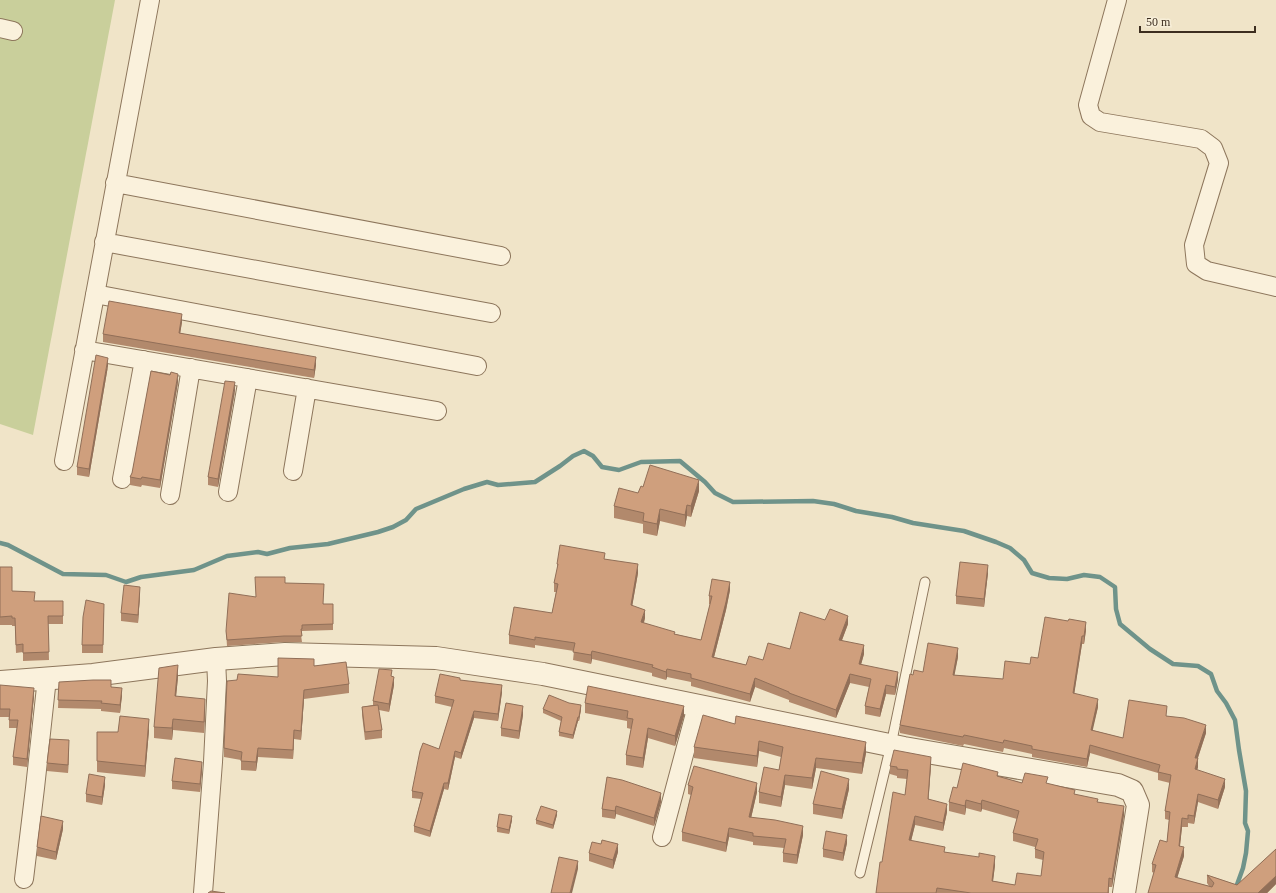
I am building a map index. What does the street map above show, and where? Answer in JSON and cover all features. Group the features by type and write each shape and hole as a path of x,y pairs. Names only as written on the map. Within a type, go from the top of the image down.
{"street":[{"path":"64,461 150,0"},
{"path":"1117,0 1088,105 1091,116 1100,122 1201,139 1213,148 1219,163 1194,244 1196,264 1207,271 1276,287"},
{"path":"115,183 501,256"},
{"path":"104,242 491,314"},
{"path":"95,294 477,366"},
{"path":"84,350 437,411"},
{"path":"122,479 144,360"},
{"path":"170,495 191,368"},
{"path":"228,492 248,378"},
{"path":"293,471 307,388"},
{"path":"0,682 93,674 216,659 285,654 436,658 543,674 890,745 1118,785 1132,792 1138,805 1124,893"},
{"path":"204,893 213,762 213,701 216,659"},
{"path":"24,879 46,678"},
{"path":"662,837 697,706"}],"lane":[{"path":"860,873 890,745 925,582"}],"green space":[{"path":"0,0 115,0 33,435 0,424"}],"building":[{"path":"109,301 182,314 179,333 316,357 314,370 103,334"},
{"path":"96,355 108,358 89,469 77,467"},
{"path":"151,371 170,375 171,372 178,374 160,480 130,477"},
{"path":"225,381 235,382 218,479 208,477"},
{"path":"650,465 699,480 691,506 687,505 685,515 660,509 657,524 643,521 644,513 614,506 619,488 638,493 641,486 643,487"},
{"path":"560,545 605,553 604,559 638,564 631,605 645,610 641,622 675,632 674,634 701,640 712,596 709,596 712,579 730,582 712,657 746,665 749,656 763,660 768,643 790,649 800,612 825,620 830,609 848,616 839,640 864,645 859,664 898,672 895,687 886,685 880,709 865,706 871,679 850,674 836,710 789,693 755,678 750,694 691,678 691,674 667,669 666,672 652,667 653,665 592,651 591,655 573,652 575,643 535,637 535,640 509,635 514,607 552,613 558,584 554,583"},
{"path":"960,562 988,565 984,599 956,596"},
{"path":"0,567 12,567 12,591 35,592 34,601 63,601 63,616 48,616 49,652 23,653 23,644 16,645 15,618 12,618 12,616 0,617"},
{"path":"255,577 285,577 285,583 324,584 323,604 333,604 333,624 302,625 302,636 227,640 226,631 229,593 256,597"},
{"path":"124,585 140,587 138,615 121,613"},
{"path":"86,600 104,604 103,645 82,645 83,617"},
{"path":"1045,617 1086,622 1084,636 1082,636 1073,693 1098,699 1091,730 1123,738 1129,700 1167,706 1166,716 1184,718 1206,725 1195,758 1198,758 1195,769 1225,779 1218,800 1198,794 1194,816 1188,815 1188,819 1182,818 1179,846 1184,847 1175,877 1212,887 1214,883 1207,875 1237,885 1276,849 1276,876 1258,893 1148,893 1156,865 1152,864 1160,840 1167,842 1170,812 1165,811 1171,775 1158,772 1160,765 1090,745 1087,759 1032,749 1032,746 1004,740 1003,743 900,725 910,674 913,675 914,670 923,672 928,643 958,648 953,675 1003,679 1005,661 1030,664 1031,657 1038,658"},
{"path":"278,658 314,659 314,666 346,662 349,684 304,690 301,731 294,730 293,750 258,748 256,762 241,761 242,752 224,748 227,681 237,680 238,674 278,677"},
{"path":"178,665 175,696 205,699 204,722 173,719 172,728 154,727 159,668"},
{"path":"379,669 392,670 391,676 394,677 389,704 373,701"},
{"path":"440,674 460,678 460,680 502,685 498,714 474,711 461,753 455,751 448,783 444,783 430,831 414,826 423,793 412,791 423,743 439,749 454,700 435,696"},
{"path":"111,680 111,687 122,688 120,705 101,703 102,701 58,700 59,682"},
{"path":"0,685 34,688 27,759 13,757 18,720 9,720 10,709 0,709"},
{"path":"588,686 684,706 675,736 648,728 643,758 626,755 633,719 627,718 628,711 585,703"},
{"path":"549,695 569,703 581,705 573,735 559,732 562,717 543,709"},
{"path":"506,703 523,706 519,731 501,728"},
{"path":"378,705 382,730 365,732 362,707"},
{"path":"703,715 735,724 736,716 866,742 862,763 816,758 812,778 785,775 781,797 759,792 764,767 779,770 783,747 759,741 757,756 694,747"},
{"path":"120,716 149,719 145,766 97,761 97,732 118,732"},
{"path":"50,739 69,740 68,765 47,763"},
{"path":"894,750 931,757 928,799 947,804 943,823 915,816 909,840 945,847 944,852 979,857 979,853 995,856 992,881 1015,885 1017,873 1041,876 1044,852 1035,849 1038,839 1013,833 1019,811 982,800 981,804 966,800 965,806 949,802 953,787 957,788 963,763 998,772 997,776 1022,783 1025,773 1048,777 1046,783 1075,790 1074,794 1098,799 1097,802 1124,806 1112,879 1109,878 1108,893 971,893 937,888 936,893 876,893 880,862 882,862 893,792 905,795 908,770 897,769 897,767 890,766"},
{"path":"175,758 202,762 200,784 172,781"},
{"path":"694,766 757,783 749,817 775,820 803,826 797,855 783,853 786,839 753,836 753,833 729,828 726,843 682,832 693,787 688,785"},
{"path":"821,771 849,779 842,809 813,804"},
{"path":"89,774 105,777 102,797 86,794"},
{"path":"607,777 622,780 661,793 654,818 616,806 615,811 602,809"},
{"path":"541,806 557,811 553,825 536,820"},
{"path":"499,814 512,816 509,830 497,827"},
{"path":"41,816 63,821 56,852 37,847"},
{"path":"826,831 847,835 843,853 823,849"},
{"path":"602,840 618,844 613,860 589,853 592,842 601,844"},
{"path":"559,857 578,861 570,893 551,893"},
{"path":"211,891 225,893 208,893"}],"waterway":[{"path":"0,543 8,545 63,574 106,575 126,582 141,577 194,570 227,556 258,552 267,554 290,548 328,544 378,532 393,527 406,520 416,509 464,489 487,482 498,485 535,482 573,456 584,451 593,456 602,467 619,470 641,462 680,461 705,482 715,493 733,502 813,501 834,504 856,511 892,517 913,523 964,531 1010,548 1024,560 1032,573 1049,578 1067,579 1084,575 1100,577 1115,587 1116,609 1120,624 1150,649 1173,664 1198,666 1211,674 1217,691 1226,703 1235,720 1246,791 1245,823 1248,831 1246,853 1243,868 1234,893"}]}
